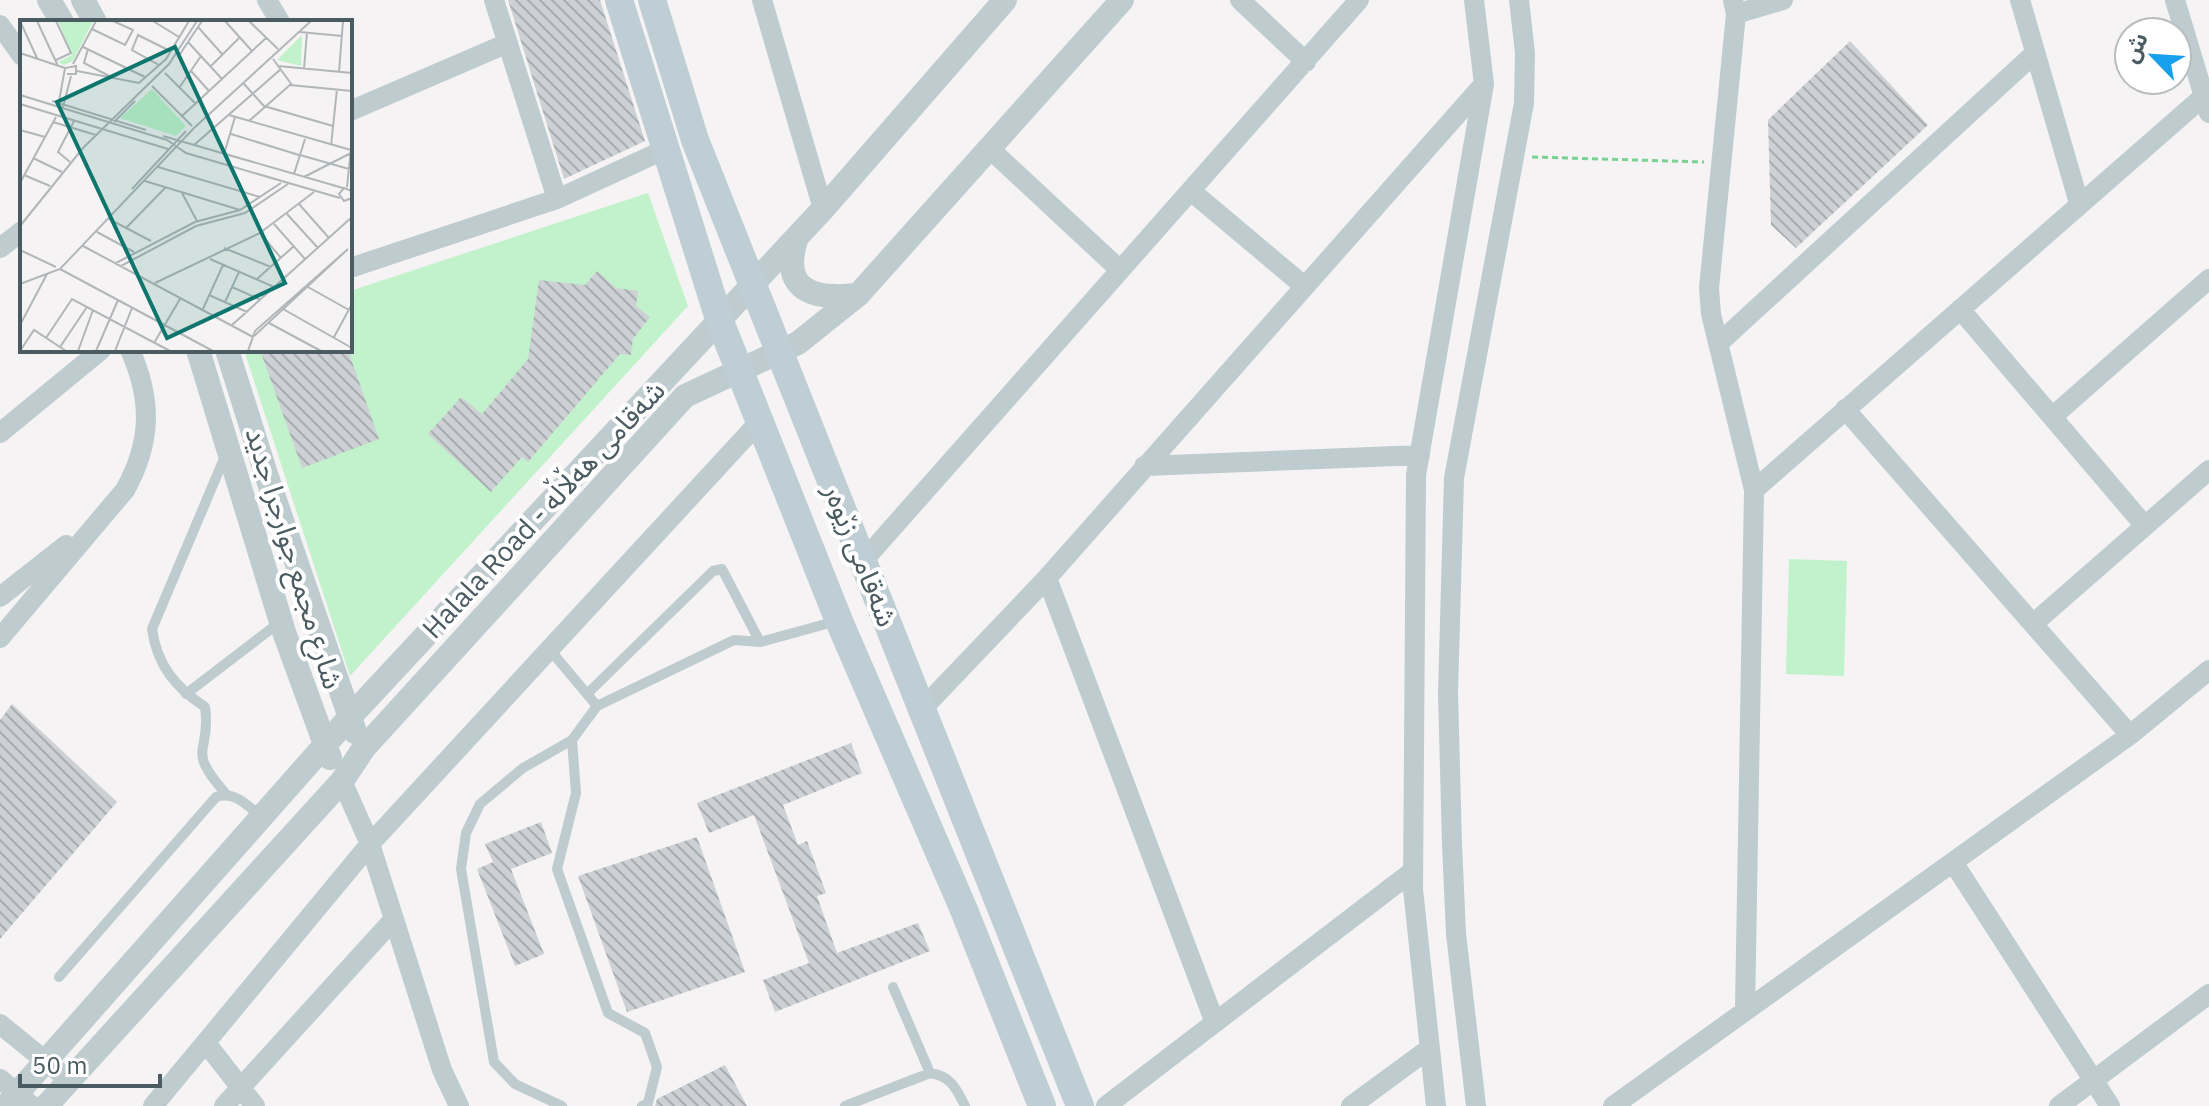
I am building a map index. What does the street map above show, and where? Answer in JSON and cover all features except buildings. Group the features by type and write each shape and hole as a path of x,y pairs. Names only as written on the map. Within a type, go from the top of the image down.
{"main road":[{"name":"شەقامی زێوەر","path":"619,0 719,319 839,621 964,910 1042,1106"},
{"name":"شەقامی زێوەر","path":"652,0 695,140 924,707 1080,1106"}],"street":[{"path":"49,0 61,20"},
{"path":"83,0 94,20"},
{"path":"267,0 279,20"},
{"path":"494,0 557,199"},
{"path":"762,0 823,209"},
{"name":"Halala Road - شەقامی هەڵاڵە","path":"46,1106 342,781 364,748 685,396 739,369 779,354 816,332 858,295 1122,0"},
{"path":"1240,0 1306,62"},
{"path":"864,560 1359,0"},
{"path":"1436,1106 1413,871 1416,475 1484,84 1474,0"},
{"path":"1476,1106 1456,934 1448,693 1454,478 1524,103 1525,53 1519,0"},
{"path":"1745,1010 1754,490 1711,314 1709,288 1735,7 1783,0"},
{"path":"2020,0 2079,203"},
{"path":"1754,490 2079,203 2206,105 2175,0"},
{"name":"Halala Road - شەقامی هەڵاڵە","path":"14,1096 348,719 823,209 998,3"},
{"path":"0,25 12,54"},
{"path":"352,110 508,43"},
{"path":"1719,343 2035,53"},
{"path":"924,707 1047,578 1484,84"},
{"path":"352,267 557,199 666,149"},
{"path":"990,149 1120,270"},
{"path":"1191,191 1304,286"},
{"path":"0,248 20,233"},
{"path":"797,237 791,256 794,276 807,291 826,298 858,295"},
{"path":"2052,417 2209,279"},
{"path":"1960,309 2145,526"},
{"path":"0,433 99,352"},
{"path":"0,638 135,473 147,429 146,393 131,352"},
{"name":"شارع مجمع جوارجرا جديد","path":"199,352 281,621 325,747 342,781"},
{"name":"شارع مجمع جوارجرا جديد","path":"228,352 348,719 364,748"},
{"path":"1845,409 2130,735"},
{"path":"153,1106 370,844 761,420"},
{"path":"1144,466 1420,455"},
{"path":"2033,624 2209,470"},
{"path":"0,597 100,517"},
{"path":"1047,578 1215,1023"},
{"path":"1613,1106 2130,735 2209,670"},
{"path":"1414,691 1448,693"},
{"path":"342,781 370,844 442,1070 459,1106"},
{"path":"1953,862 2110,1106"},
{"path":"1106,1106 1413,871"},
{"path":"224,1106 394,919"},
{"path":"2059,1106 2209,994"},
{"path":"0,1024 69,1080"},
{"path":"206,1043 255,1106"},
{"path":"1351,1106 1430,1048"}],"lane":[{"path":"229,447 152,629 156,655 186,694 205,707 207,722 200,750 204,769 226,794 242,800 261,818"},
{"path":"587,694 713,571 722,569 760,642"},
{"path":"186,694 281,621"},
{"path":"562,1106 515,1084 494,1062 461,869 466,833 480,804 523,768 572,740 597,706 734,640 760,642 839,621"},
{"path":"550,650 597,706"},
{"path":"572,740 576,793 557,869 608,1013 645,1033 657,1067 647,1105"},
{"path":"59,977 207,804 226,794"},
{"path":"893,987 930,1073"},
{"path":"845,1106 930,1073 944,1075 955,1086 965,1106"}],"path":[{"path":"1515,156 1720,162"}],"green space":[{"path":"648,193 688,306 350,676 245,352 352,352 352,290"},
{"path":"1789,559 1847,561 1844,676 1786,674"}]}
